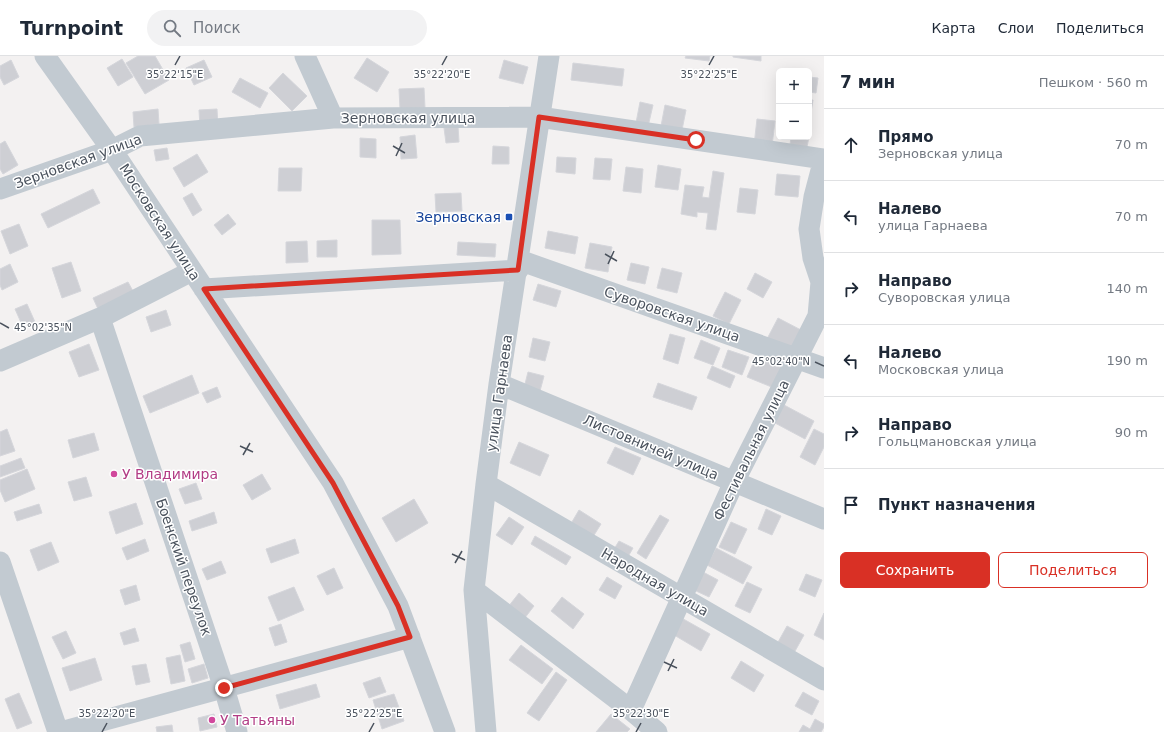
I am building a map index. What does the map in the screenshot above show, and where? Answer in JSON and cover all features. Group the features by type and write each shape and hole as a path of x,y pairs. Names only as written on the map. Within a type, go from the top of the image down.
{"street":[{"name":"Московская улица","path":"45,56 112,150 333,483 398,606 445,732"},
{"path":"306,56 333,118"},
{"name":"улица Гарнаева","path":"486,732 474,590 499,384 549,56"},
{"name":"Зерновская улица","path":"0,189 112,150 140,136 333,118 539,117 824,159"},
{"name":"Фестивальная улица","path":"631,710 734,482 818,316 823,281 813,258 809,229 814,197 824,159"},
{"name":"Суворовская улица","path":"204,289 518,265 824,368"},
{"path":"0,361 100,318 192,270"},
{"name":"Боенский переулок","path":"100,318 224,688 237,732"},
{"name":"Листовничей улица","path":"499,384 824,519"},
{"name":"Народная улица","path":"486,484 824,680"},
{"path":"0,562 58,732"},
{"path":"474,590 631,710 657,732"},
{"path":"62,732 410,637"}],"building":[{"path":"138,56 155,56 169,80 145,94 126,63"},
{"path":"686,56 710,56 709,61 685,58"},
{"path":"761,56 761,61 733,57"},
{"path":"367,58 389,72 377,92 354,78"},
{"path":"122,59 133,77 118,86 107,68"},
{"path":"11,60 19,77 4,85 0,77 0,66"},
{"path":"204,60 212,77 194,85 186,68"},
{"path":"504,60 528,67 523,84 499,78"},
{"path":"573,63 624,69 622,86 571,80"},
{"path":"283,73 307,96 292,111 269,88"},
{"path":"812,77 818,78 816,93 812,92"},
{"path":"240,78 268,93 260,108 232,92"},
{"path":"424,88 425,108 400,109 399,89"},
{"path":"640,102 653,105 647,131 635,128"},
{"path":"665,105 686,110 682,130 661,126"},
{"path":"158,109 159,124 134,127 133,112"},
{"path":"217,109 218,126 200,127 199,110"},
{"path":"757,119 775,121 772,146 754,145"},
{"path":"458,126 459,142 446,143 444,128"},
{"path":"415,135 417,158 401,159 400,137"},
{"path":"360,138 376,139 376,158 360,157"},
{"path":"791,140 808,140 807,147 790,145"},
{"path":"5,141 18,165 3,174 0,169 0,144"},
{"path":"493,146 509,147 509,164 492,164"},
{"path":"167,148 169,159 156,161 154,150"},
{"path":"197,154 208,172 184,187 173,168"},
{"path":"557,157 576,158 575,174 556,172"},
{"path":"595,158 612,159 610,180 593,179"},
{"path":"658,165 681,169 678,190 655,187"},
{"path":"626,167 643,169 641,193 623,191"},
{"path":"279,168 302,168 301,191 278,191"},
{"path":"713,171 724,173 716,230 706,229 708,213 697,212 697,217 681,214 685,185 704,187 702,197 709,198"},
{"path":"777,174 800,176 798,197 775,195"},
{"path":"740,188 758,190 755,214 737,212"},
{"path":"93,189 100,203 48,228 41,214"},
{"path":"192,193 202,210 193,216 183,198"},
{"path":"461,193 462,211 436,212 435,194"},
{"path":"228,214 236,224 222,235 214,225"},
{"path":"372,220 400,220 401,254 372,255"},
{"path":"19,224 28,246 10,254 1,231"},
{"path":"548,231 578,237 575,254 545,248"},
{"path":"337,240 337,257 317,257 317,241"},
{"path":"307,241 308,262 286,263 286,242"},
{"path":"458,242 496,244 495,257 457,255"},
{"path":"590,243 612,247 608,272 585,268"},
{"path":"71,262 81,291 62,298 52,268"},
{"path":"631,263 649,267 645,284 627,280"},
{"path":"10,264 18,282 2,290 0,285 0,269"},
{"path":"662,268 682,273 677,293 657,288"},
{"path":"755,273 772,282 763,298 747,289"},
{"path":"128,282 134,293 98,309 93,298"},
{"path":"538,284 561,291 556,307 533,300"},
{"path":"725,292 741,300 729,324 713,316"},
{"path":"27,304 35,322 23,327 15,309"},
{"path":"166,310 171,325 151,332 146,317"},
{"path":"778,318 801,330 791,351 767,339"},
{"path":"670,334 685,338 678,364 663,359"},
{"path":"533,338 550,342 545,361 529,357"},
{"path":"701,340 720,348 713,365 694,358"},
{"path":"89,344 99,370 79,377 69,352"},
{"path":"728,350 749,357 742,375 722,367"},
{"path":"756,357 782,368 774,388 747,377"},
{"path":"712,366 735,376 730,388 707,378"},
{"path":"528,372 544,376 540,391 524,388"},
{"path":"192,375 199,393 150,413 143,396"},
{"path":"658,383 697,397 692,410 653,397"},
{"path":"217,387 221,397 207,403 202,393"},
{"path":"784,405 814,421 805,439 775,423"},
{"path":"7,429 15,451 0,456 0,432"},
{"path":"814,429 824,434 824,447 815,465 800,457"},
{"path":"94,433 99,450 73,458 68,440"},
{"path":"519,442 549,455 540,476 510,463"},
{"path":"615,447 641,458 633,475 607,463"},
{"path":"21,458 25,468 0,477 0,466"},
{"path":"27,469 35,489 5,502 0,490 0,480"},
{"path":"262,474 271,489 252,500 243,485"},
{"path":"86,477 92,496 74,501 68,482"},
{"path":"196,483 202,499 185,504 179,489"},
{"path":"414,499 428,523 396,542 382,518"},
{"path":"136,503 143,524 116,534 109,512"},
{"path":"39,504 42,513 17,521 14,512"},
{"path":"766,509 781,516 772,535 758,529"},
{"path":"579,510 601,524 591,540 569,527"},
{"path":"214,512 217,523 192,531 189,521"},
{"path":"660,515 669,520 646,559 637,553"},
{"path":"509,517 524,527 512,545 496,535"},
{"path":"731,522 747,529 735,554 719,547"},
{"path":"535,536 571,557 566,565 531,544"},
{"path":"145,539 149,551 127,560 122,548"},
{"path":"295,539 299,553 271,563 266,549"},
{"path":"619,541 633,548 625,562 611,554"},
{"path":"51,542 59,562 38,571 30,550"},
{"path":"716,548 752,567 743,584 707,565"},
{"path":"221,561 226,573 207,580 202,569"},
{"path":"334,568 343,588 327,595 317,576"},
{"path":"703,572 718,580 709,597 694,590"},
{"path":"806,574 822,580 815,597 799,590"},
{"path":"607,577 622,586 615,599 599,590"},
{"path":"747,582 762,589 750,613 735,606"},
{"path":"136,585 140,600 125,605 120,590"},
{"path":"294,587 304,610 278,621 268,597"},
{"path":"519,593 534,606 524,619 508,607"},
{"path":"562,597 584,614 573,629 551,611"},
{"path":"824,613 824,640 814,635"},
{"path":"678,616 710,634 701,651 669,632"},
{"path":"281,624 287,642 275,646 269,628"},
{"path":"787,626 804,635 794,653 777,644"},
{"path":"135,628 139,641 124,645 120,633"},
{"path":"66,631 76,653 63,659 52,637"},
{"path":"190,642 195,659 185,662 180,645"},
{"path":"521,645 553,669 542,684 509,660"},
{"path":"180,655 185,681 171,684 166,658"},
{"path":"95,658 102,680 70,691 62,668"},
{"path":"741,661 764,675 754,692 731,678"},
{"path":"146,664 150,682 136,685 132,666"},
{"path":"204,664 208,678 192,683 188,669"},
{"path":"556,672 567,680 539,721 527,713"},
{"path":"380,677 386,692 369,698 363,683"},
{"path":"316,684 320,697 280,709 276,695"},
{"path":"803,692 819,701 812,715 795,706"},
{"path":"19,693 32,723 17,729 5,699"},
{"path":"394,694 404,721 382,729 373,700"},
{"path":"214,714 217,727 200,731 198,718"},
{"path":"611,714 630,729 627,732 596,732"},
{"path":"815,719 824,724 821,732 799,732 803,725 810,729"},
{"path":"172,725 173,732 157,732 156,727"}],"place":[{"name":"Зерновская","path":"509,217"},
{"name":"У Владимира","path":"114,474"},
{"name":"У Татьяны","path":"212,720"}],"route":[{"path":"224,688 410,637 398,606 333,483 204,289 518,270 539,117 696,140"}]}
